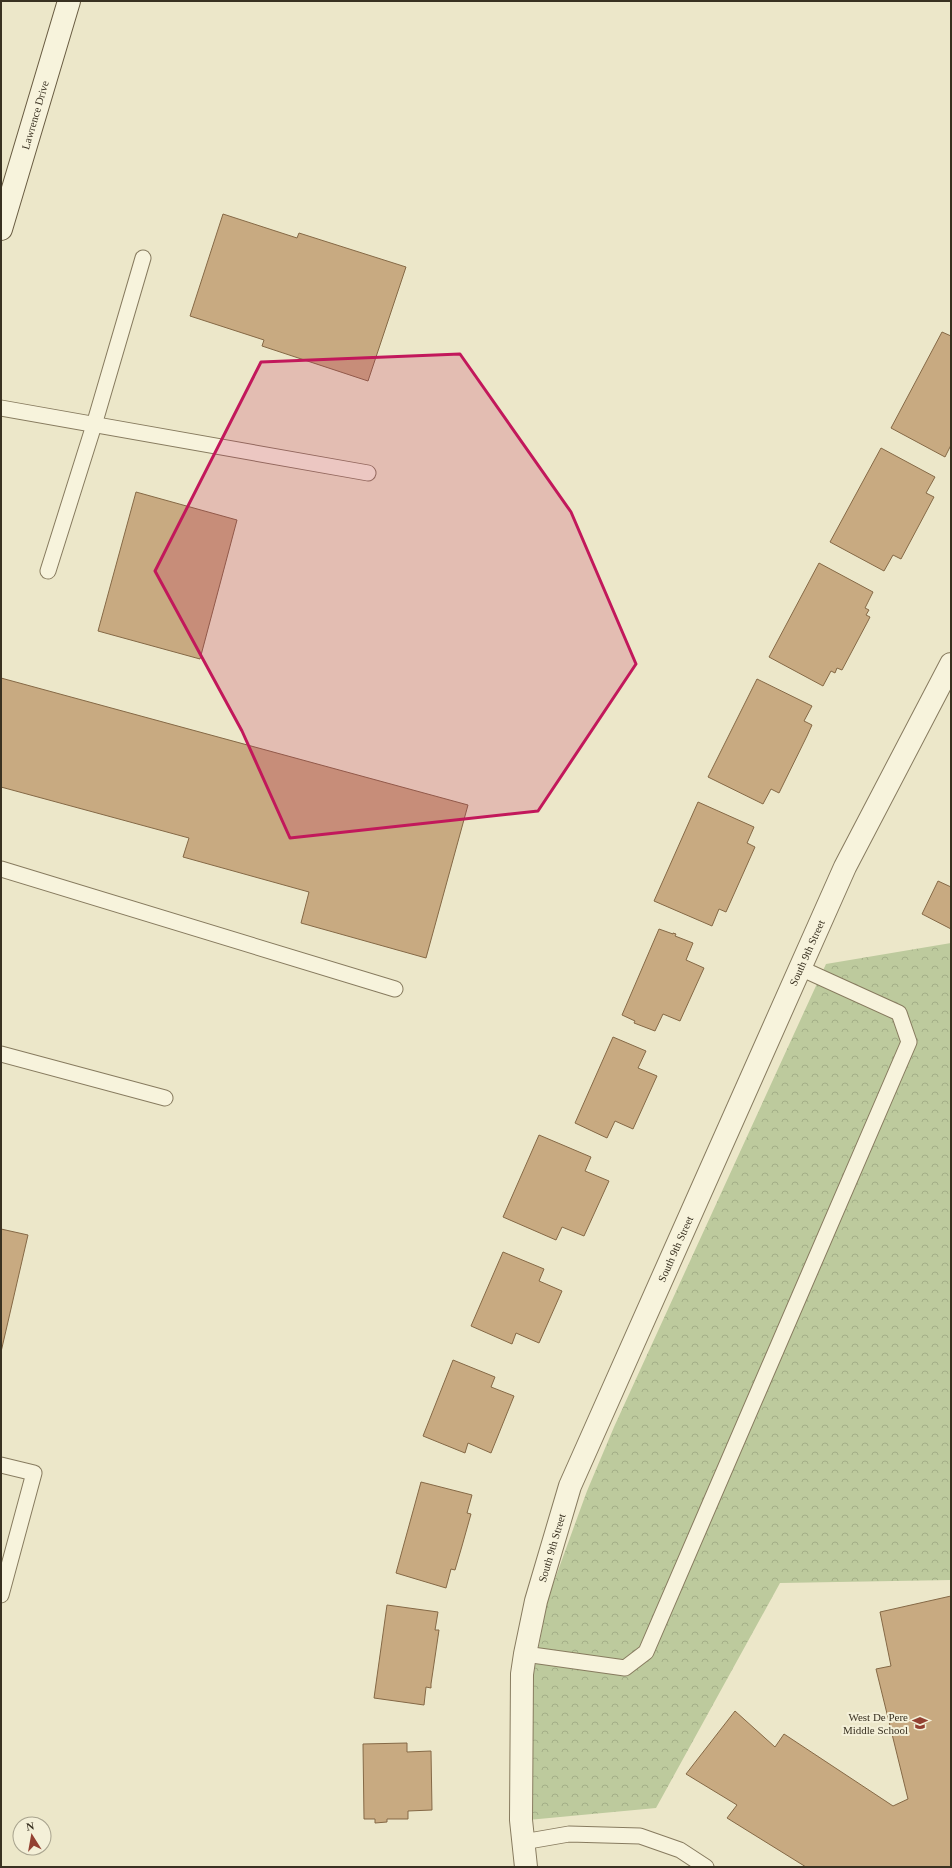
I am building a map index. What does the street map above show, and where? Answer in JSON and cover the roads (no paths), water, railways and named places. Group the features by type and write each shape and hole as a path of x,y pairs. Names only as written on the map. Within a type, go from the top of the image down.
{"street":[{"name":"Lawrence Drive","path":"1,229 69,1"},
{"name":"South 9th Street","path":"526,1867 523,1842 521,1771 522,1674 536,1601 570,1486 844,866 951,664"}],"lane":[{"path":"48,571 94,425 143,258"},
{"path":"1,408 368,473"},
{"path":"1,869 395,989"},
{"path":"525,1654 625,1668 646,1652 909,1042 899,1013 800,968"},
{"path":"1,1054 165,1098"},
{"path":"1,1465 34,1473 1,1595"},
{"path":"523,1842 569,1834 640,1836 680,1850 706,1867"}],"place":[{"name":"West De Pere Middle School","path":"920,1723"}]}
